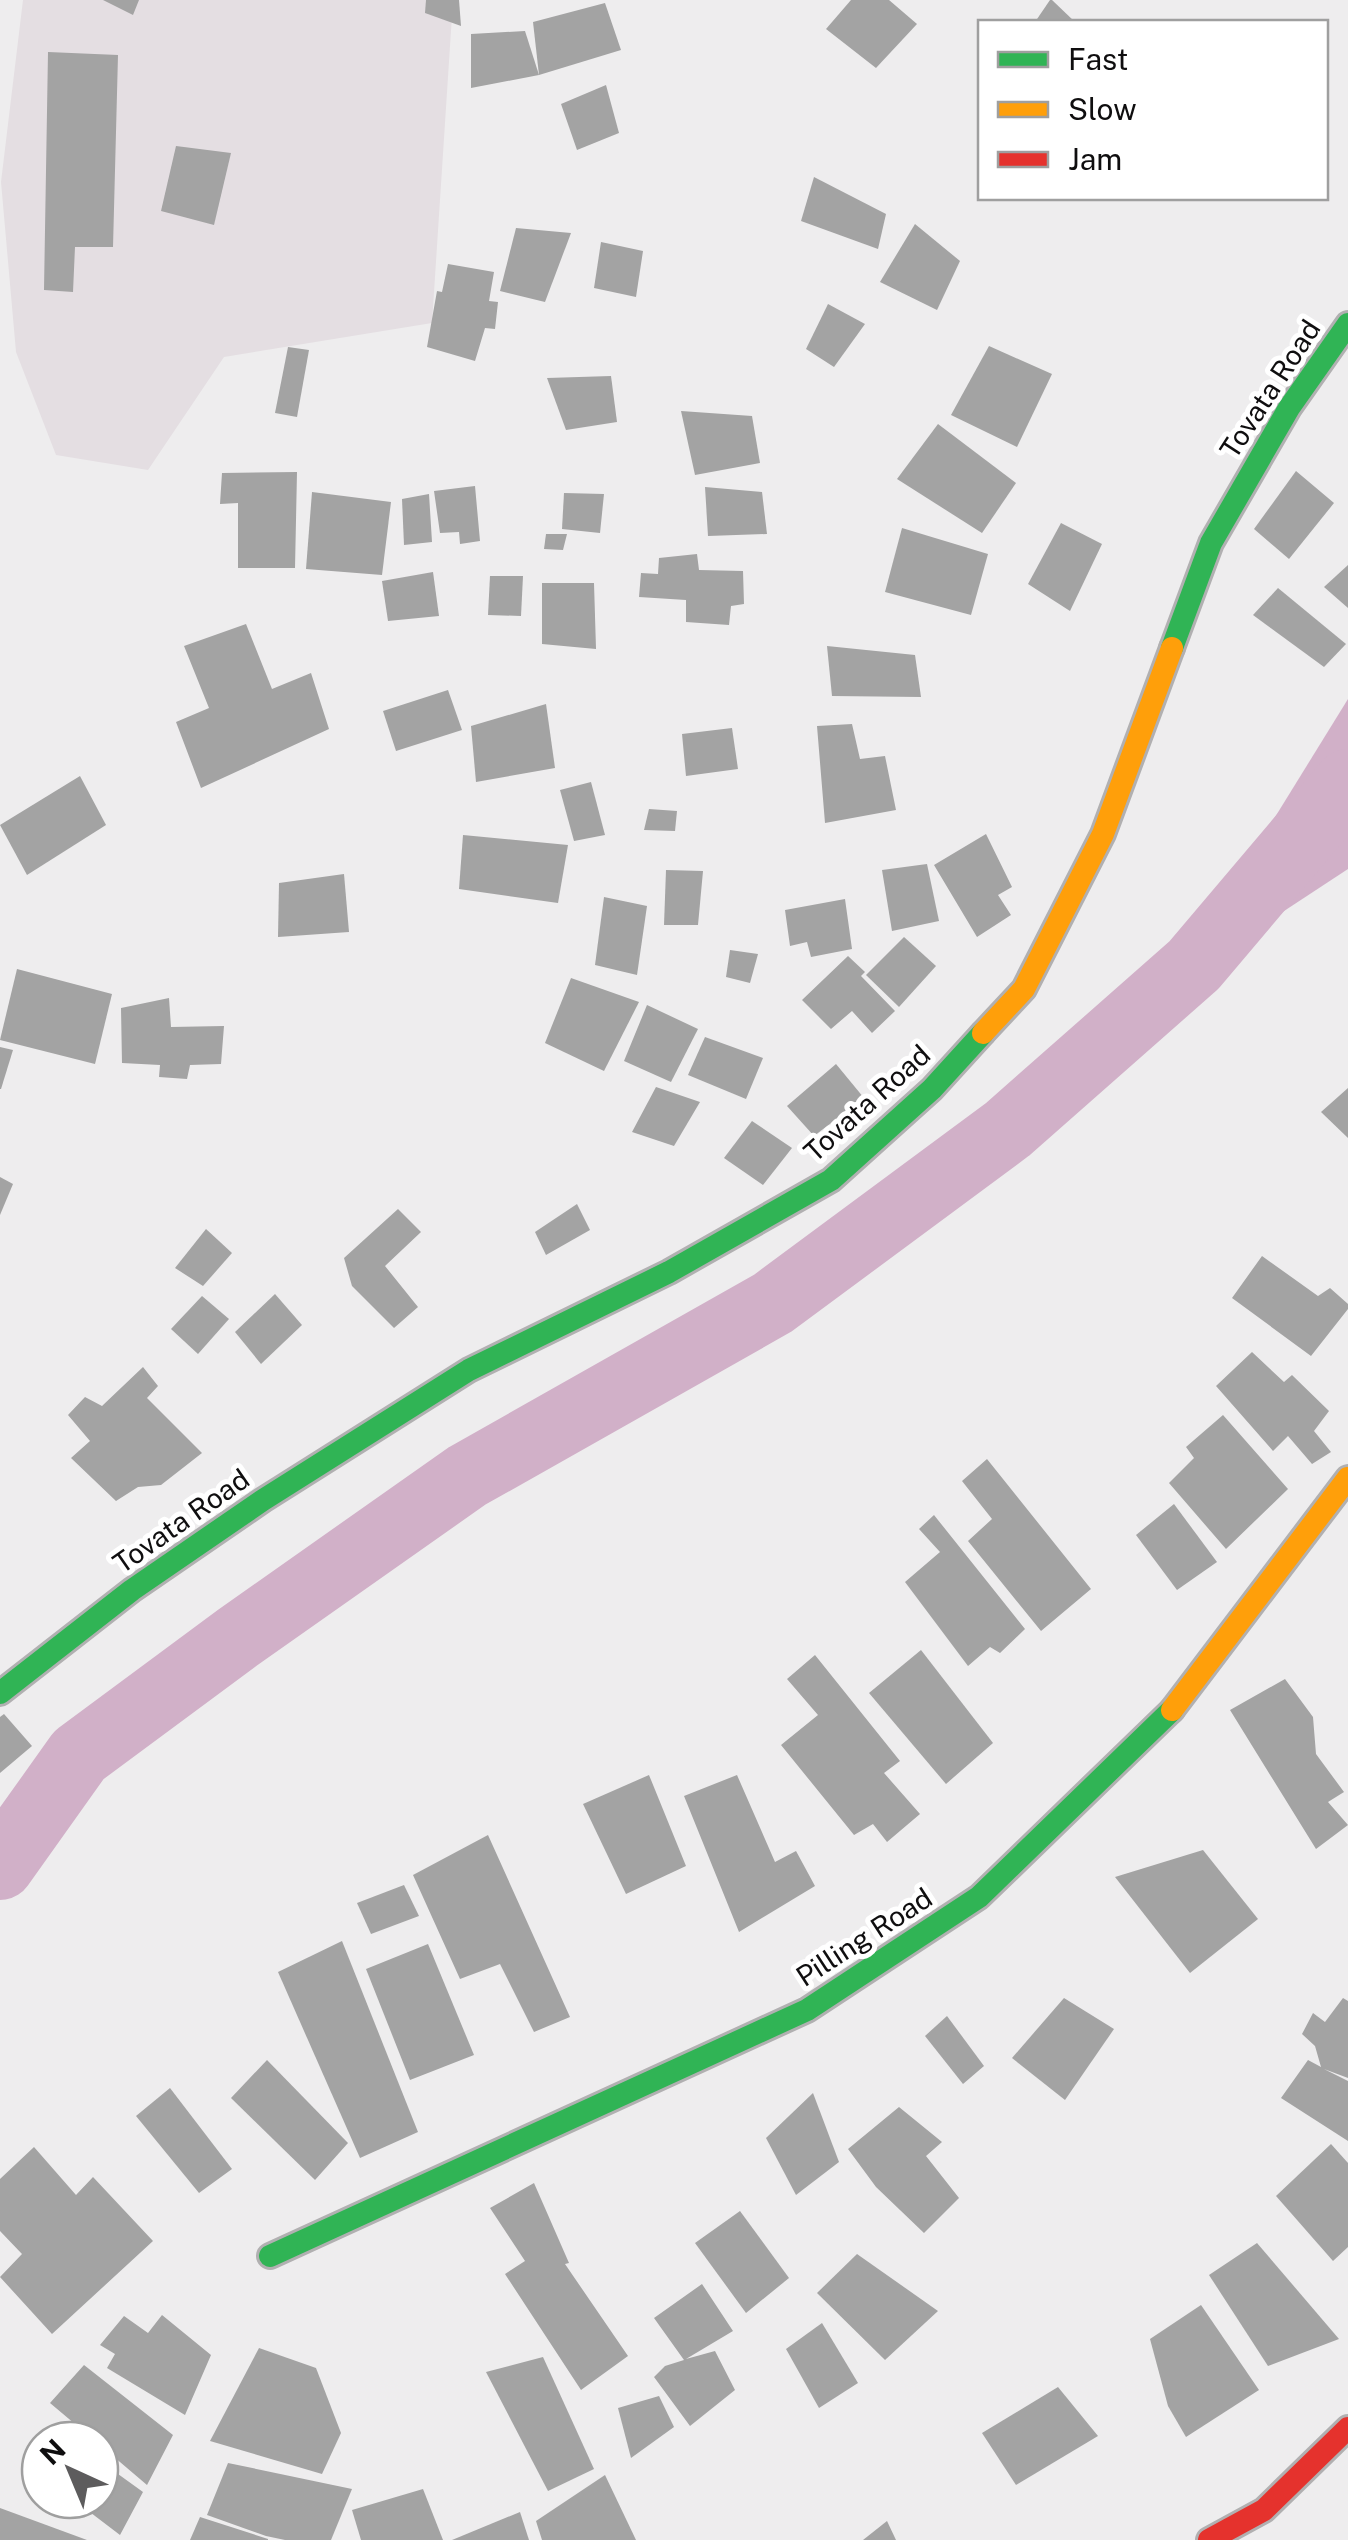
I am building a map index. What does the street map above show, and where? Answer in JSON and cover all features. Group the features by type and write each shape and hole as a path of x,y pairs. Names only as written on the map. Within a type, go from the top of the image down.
{"street":[{"name":"Tovata Road","path":"0,1693 132,1590 264,1500 469,1370 670,1272 831,1180 932,1089 1024,990 1102,834 1211,542 1288,408 1348,324"},
{"name":"Pilling Road","path":"270,2256 807,2010 979,1897 1174,1709 1348,1478"},
{"path":"1209,2540 1264,2510 1348,2428"}],"shaded area":[{"path":"23,0 453,0 432,323 224,357 148,470 56,455 16,352 1,182"},
{"path":"1348,699 1348,869 1211,959 1272,822"}],"building":[{"path":"103,0 139,0 133,15"},
{"path":"426,0 459,0 461,26 425,13"},
{"path":"851,0 889,0 917,24 876,68 826,29"},
{"path":"1052,0 1073,20 1036,20"},
{"path":"605,3 621,50 539,75 533,22"},
{"path":"525,31 539,75 471,88 471,34"},
{"path":"48,52 118,55 113,247 75,247 73,292 44,290"},
{"path":"606,85 619,133 577,150 561,104"},
{"path":"176,146 231,153 214,225 161,211"},
{"path":"814,177 886,214 878,249 801,221"},
{"path":"915,224 960,261 937,310 880,282"},
{"path":"516,228 571,233 545,302 500,291"},
{"path":"601,242 643,251 636,297 594,288"},
{"path":"448,264 494,272 489,301 498,302 495,329 485,328 475,361 427,347 437,291 442,292"},
{"path":"828,304 865,324 834,367 806,349"},
{"path":"989,346 1052,374 1017,447 951,415"},
{"path":"288,347 309,350 297,417 275,413"},
{"path":"611,376 617,422 566,430 547,378"},
{"path":"681,411 752,416 760,463 695,475"},
{"path":"938,424 1016,483 982,533 897,479"},
{"path":"1296,471 1334,503 1289,559 1254,529"},
{"path":"297,472 295,568 238,568 238,503 220,504 222,473"},
{"path":"475,486 480,541 460,544 459,532 440,533 434,491"},
{"path":"705,487 762,492 767,534 708,536"},
{"path":"312,492 391,502 382,575 306,569"},
{"path":"564,493 604,494 600,533 562,529"},
{"path":"429,494 432,542 404,545 402,499"},
{"path":"1061,523 1102,544 1070,611 1028,584"},
{"path":"902,528 988,554 971,615 885,592"},
{"path":"546,534 567,534 563,550 544,549"},
{"path":"697,554 699,570 743,571 744,604 731,606 729,625 686,622 686,600 639,597 641,573 658,574 659,558"},
{"path":"1348,565 1348,608 1324,587"},
{"path":"433,572 439,616 388,621 382,581"},
{"path":"490,576 523,576 521,616 488,615"},
{"path":"542,583 594,583 596,649 542,644"},
{"path":"1278,588 1346,644 1324,667 1253,615"},
{"path":"246,624 272,689 311,673 329,729 201,788 176,722 209,708 184,646"},
{"path":"827,646 915,655 921,697 832,696"},
{"path":"448,690 462,730 396,751 383,711"},
{"path":"546,704 555,768 476,782 471,726"},
{"path":"852,724 860,759 885,756 896,810 825,823 817,726"},
{"path":"732,728 738,769 686,776 682,734"},
{"path":"80,776 106,825 27,875 0,825"},
{"path":"591,782 605,835 574,841 560,790"},
{"path":"649,809 677,811 675,831 644,830"},
{"path":"986,834 1012,887 998,895 1011,915 977,937 934,865"},
{"path":"463,835 568,845 558,903 459,889"},
{"path":"927,864 939,921 892,931 882,870"},
{"path":"666,870 703,871 698,925 664,925"},
{"path":"344,874 349,932 278,937 279,883"},
{"path":"604,897 647,906 637,975 595,965"},
{"path":"845,899 852,949 811,957 807,942 790,946 785,910"},
{"path":"904,937 936,966 899,1007 866,975"},
{"path":"730,950 758,954 750,983 726,977"},
{"path":"848,956 865,972 861,976 895,1011 872,1033 852,1011 831,1029 802,1000"},
{"path":"17,969 112,994 95,1064 0,1040"},
{"path":"571,978 639,1002 604,1071 545,1043"},
{"path":"169,998 171,1027 224,1026 221,1064 190,1065 187,1079 159,1077 160,1065 122,1063 121,1008"},
{"path":"647,1005 698,1029 671,1082 624,1061"},
{"path":"705,1037 763,1058 746,1099 688,1075"},
{"path":"0,1047 13,1050 1,1089 0,1089"},
{"path":"836,1064 864,1098 814,1136 787,1106"},
{"path":"656,1087 700,1102 674,1146 632,1132"},
{"path":"1348,1088 1348,1138 1321,1112"},
{"path":"752,1121 792,1148 763,1185 724,1158"},
{"path":"0,1177 13,1184 0,1215"},
{"path":"577,1204 590,1230 546,1255 535,1232"},
{"path":"398,1209 421,1232 385,1266 418,1307 394,1328 352,1286 344,1258"},
{"path":"206,1229 232,1253 203,1286 175,1268"},
{"path":"1262,1256 1318,1296 1330,1288 1348,1304 1311,1356 1232,1298"},
{"path":"275,1294 302,1325 261,1364 235,1332"},
{"path":"202,1296 229,1319 198,1354 171,1329"},
{"path":"1252,1352 1284,1382 1292,1375 1329,1411 1314,1431 1331,1452 1312,1464 1288,1436 1273,1451 1216,1386"},
{"path":"143,1367 158,1386 147,1398 202,1453 161,1485 138,1487 116,1501 71,1458 90,1441 68,1415 85,1397 102,1406"},
{"path":"1223,1415 1288,1489 1226,1549 1169,1483 1194,1458 1186,1447"},
{"path":"987,1459 1091,1589 1041,1631 968,1541 992,1519 962,1481"},
{"path":"1174,1504 1217,1562 1177,1590 1136,1535"},
{"path":"934,1515 1025,1629 1000,1653 990,1647 968,1666 905,1582 940,1552 919,1529"},
{"path":"921,1650 993,1743 946,1784 869,1693"},
{"path":"815,1655 900,1761 884,1773 920,1814 887,1842 873,1824 854,1835 781,1745 818,1715 787,1679"},
{"path":"1285,1679 1313,1717 1316,1754 1344,1792 1328,1802 1348,1825 1316,1849 1230,1710"},
{"path":"4,1714 32,1746 0,1773 0,1717"},
{"path":"649,1775 686,1866 626,1894 583,1804"},
{"path":"737,1775 775,1862 796,1851 815,1886 739,1932 684,1796"},
{"path":"488,1835 570,2017 534,2032 500,1964 460,1979 413,1875"},
{"path":"1203,1850 1258,1919 1190,1973 1115,1877"},
{"path":"404,1885 419,1916 371,1934 357,1903"},
{"path":"342,1941 418,2132 360,2158 278,1972"},
{"path":"428,1944 474,2055 410,2080 366,1969"},
{"path":"1064,1998 1114,2029 1065,2100 1012,2058"},
{"path":"1343,1998 1348,2001 1348,2078 1324,2069 1348,2081 1348,2141 1281,2098 1308,2060 1321,2067 1315,2046 1302,2034 1313,2013 1325,2022"},
{"path":"947,2016 984,2066 963,2084 925,2036"},
{"path":"267,2060 348,2143 315,2180 231,2098"},
{"path":"170,2088 232,2169 199,2193 136,2116"},
{"path":"813,2093 839,2162 796,2195 766,2138"},
{"path":"899,2107 942,2142 926,2156 959,2198 924,2233 876,2187 848,2149"},
{"path":"1331,2144 1348,2163 1348,2247 1333,2261 1276,2196"},
{"path":"34,2147 76,2195 93,2177 153,2241 52,2334 0,2277 22,2254 0,2231 0,2179"},
{"path":"534,2183 569,2263 565,2264 628,2356 581,2390 505,2274 525,2261 490,2208"},
{"path":"740,2211 789,2278 746,2313 695,2243"},
{"path":"1257,2243 1339,2339 1268,2366 1209,2275"},
{"path":"857,2254 938,2311 885,2360 817,2293"},
{"path":"702,2284 733,2331 686,2359 715,2351 735,2390 690,2426 654,2377 665,2366 684,2360 654,2318"},
{"path":"1201,2305 1259,2390 1186,2437 1168,2406 1150,2339"},
{"path":"162,2315 211,2355 185,2415 107,2368 115,2354 100,2345 124,2316 148,2333"},
{"path":"822,2323 858,2383 819,2408 786,2349"},
{"path":"259,2348 316,2368 341,2433 322,2474 210,2441"},
{"path":"543,2357 594,2469 548,2491 486,2372"},
{"path":"84,2365 173,2435 147,2485 120,2462 120,2420 70,2420 50,2403"},
{"path":"1058,2387 1098,2436 1016,2485 982,2433"},
{"path":"659,2396 674,2427 631,2458 618,2408"},
{"path":"228,2463 352,2489 331,2540 285,2540 207,2515"},
{"path":"120,2475 143,2492 120,2535 100,2520 120,2520"},
{"path":"605,2475 636,2540 542,2540 536,2521"},
{"path":"423,2489 443,2540 361,2540 352,2510"},
{"path":"0,2508 20,2515 20,2520 33,2520 87,2540 0,2540"},
{"path":"520,2512 529,2540 452,2540"},
{"path":"200,2517 268,2539 268,2540 190,2540"},
{"path":"887,2521 896,2540 863,2540"}],"waterway":[{"path":"0,1866 79,1755 237,1638 467,1476 773,1303 1008,1129 1194,965 1348,783"}],"traffic: fast":[{"path":"1172,648 1211,543 1289,408 1348,324"},
{"path":"0,1693 132,1590 263,1500 469,1370 669,1272 831,1180 932,1089 983,1033"},
{"path":"270,2256 807,2010 979,1897 1172,1710"}],"traffic: slow":[{"path":"983,1033 1024,989 1103,834 1172,648"},
{"path":"1172,1710 1348,1478"}],"traffic: jam":[{"path":"1209,2540 1264,2510 1348,2428"}]}
